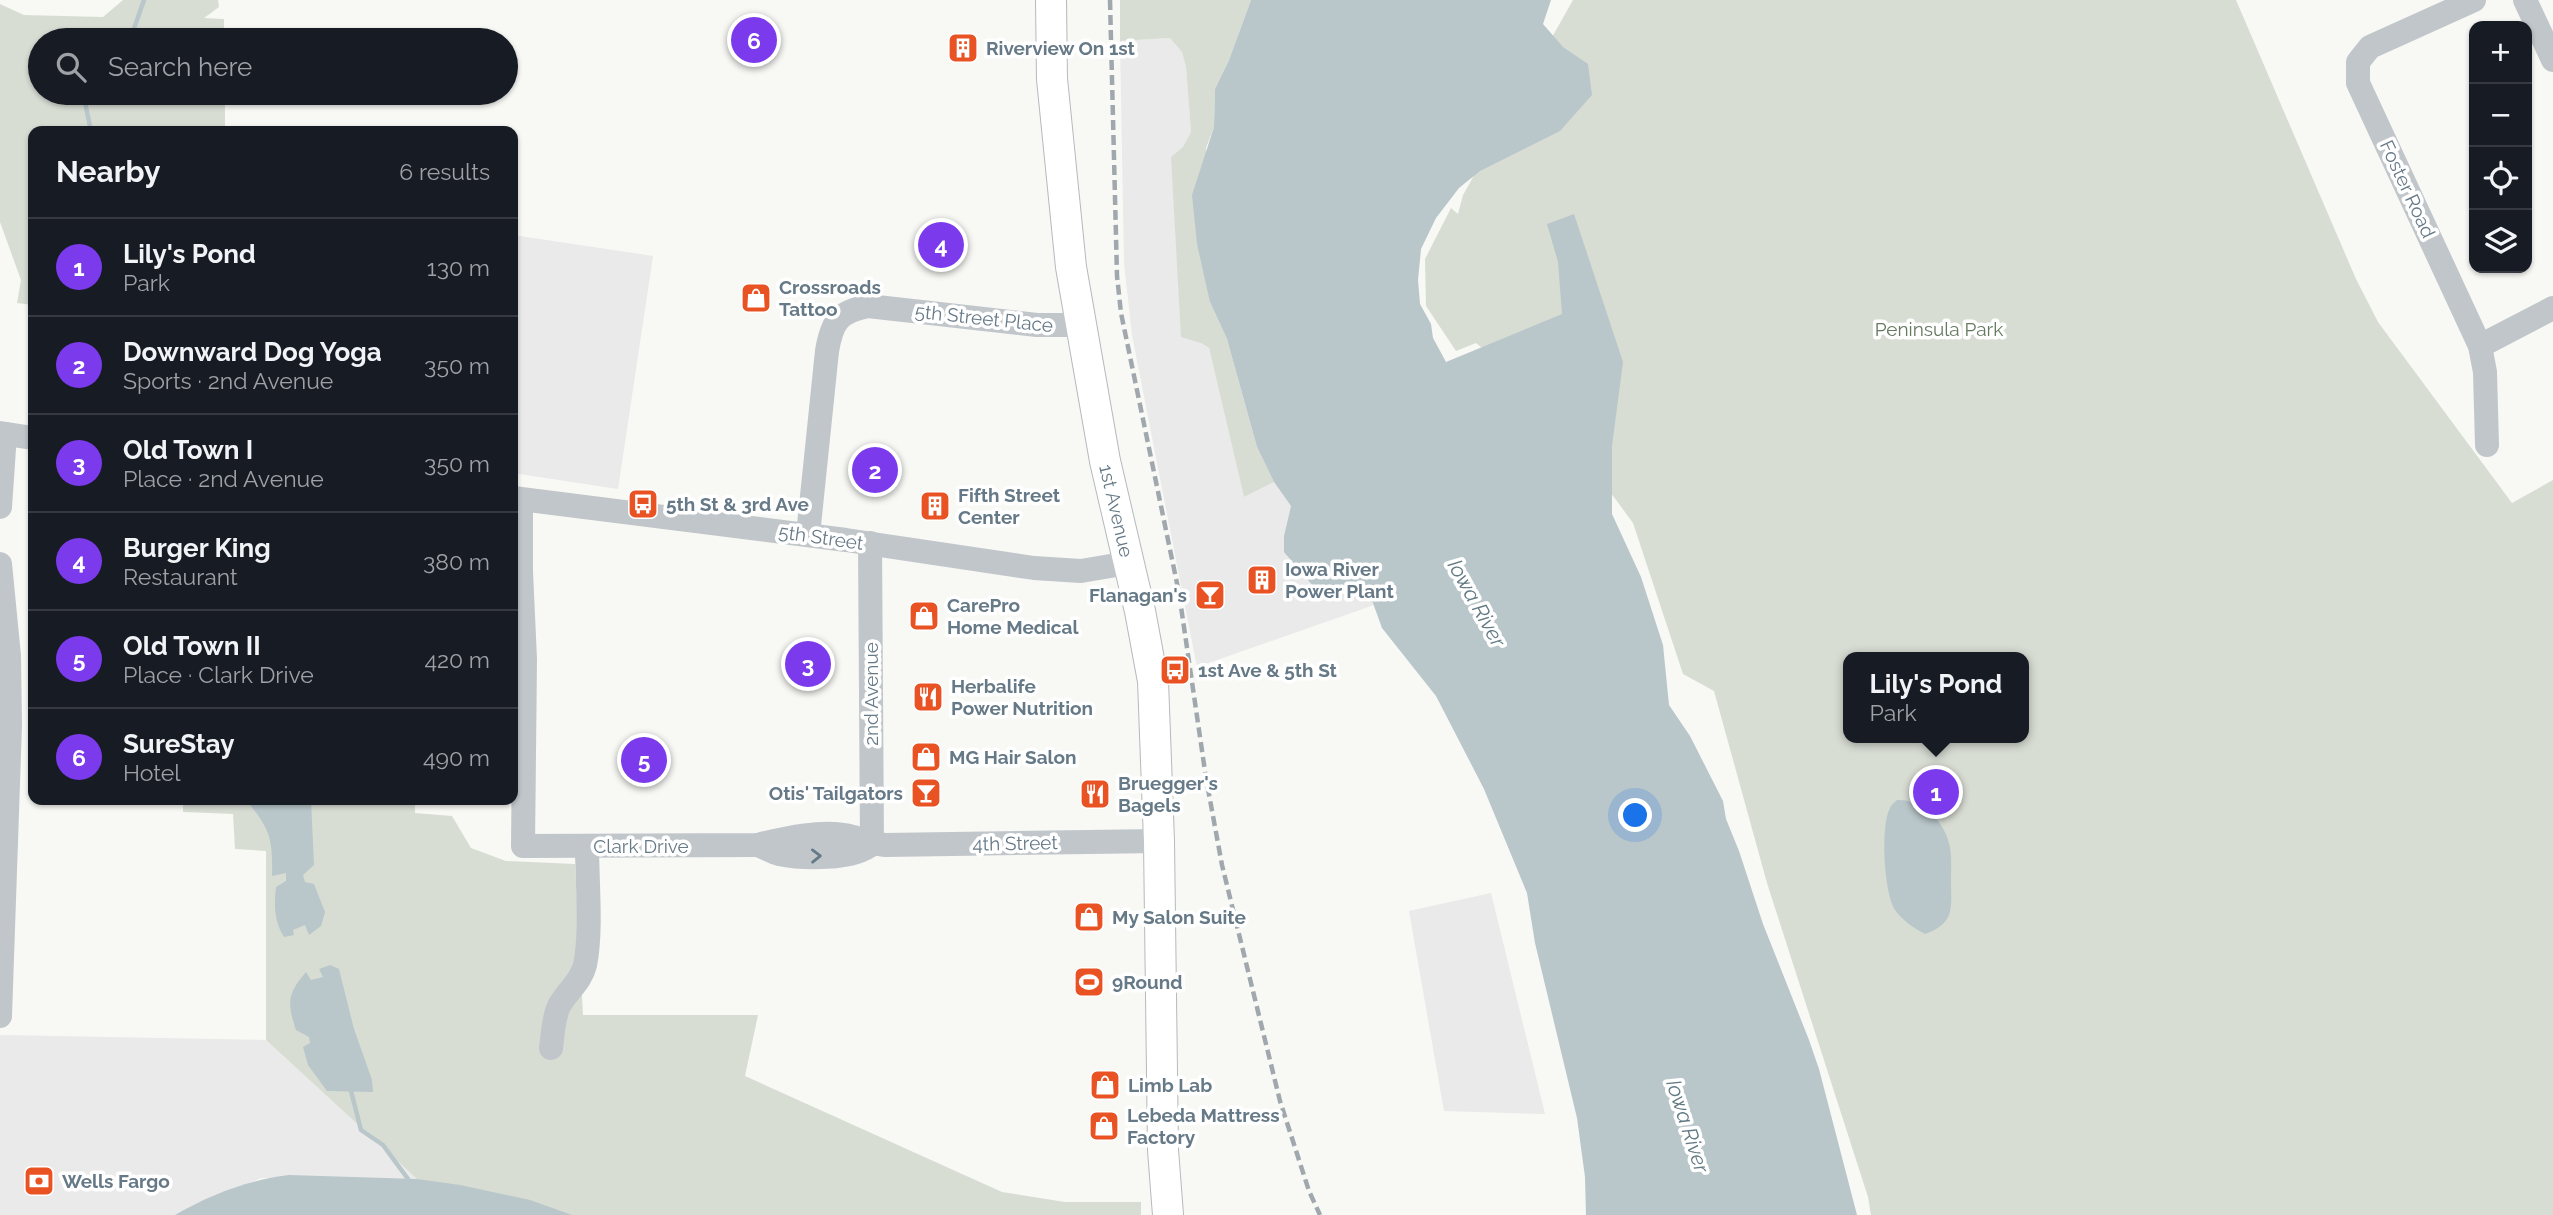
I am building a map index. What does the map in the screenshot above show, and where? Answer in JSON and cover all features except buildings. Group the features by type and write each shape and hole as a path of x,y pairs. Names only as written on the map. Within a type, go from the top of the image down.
{"main road":[{"name":"1st Avenue","path":"1056,7 1052,79 1071,267 1105,461 1153,681 1159,841 1163,1150 1168,1215"},
{"name":"1st Avenue","path":"1157,1215 1163,1150"}],"street":[{"name":"Foster Road","path":"2474,0 2370,47 2358,62 2358,83 2480,346 2485,372 2487,445"},
{"path":"2525,0 2553,60"},
{"name":"5th Street Place","path":"807,535 830,332 840,316 868,306 1037,325 1069,325 1079,322"},
{"path":"2480,346 2553,308"},
{"path":"0,507 3,434 28,437"},
{"name":"5th Street","path":"518,499 870,543 1054,570 1082,571 1128,563"},
{"name":"Clark Drive","path":"518,517 525,659 523,846 758,845 785,838 814,835 852,836 872,844"},
{"name":"2nd Avenue","path":"870,543 872,844"},
{"path":"0,564 9,656 10,725 0,1016"},
{"name":"4th Street","path":"872,844 1159,841"},
{"path":"551,1048 555,1017 560,1003 579,981 584,967 587,946 587,846"}],"shaded area":[{"path":"1170,38 1182,51 1186,67 1191,132 1183,147 1201,343 1209,348 1244,497 1274,482 1291,506 1284,536 1348,588 1369,592 1374,605 1197,667 1132,335 1124,263 1120,41"},
{"path":"518,236 653,256 618,489 518,474"},
{"path":"1491,893 1545,1114 1444,1111 1409,911"},
{"path":"0,1035 266,1040 417,1179 261,1178 182,1215 0,1215"}],"green space":[{"path":"123,0 218,0 219,7 204,18 224,19 224,28 28,28 28,105 225,105 225,126 28,126 28,304 17,303 21,280 0,222 0,4 24,15 103,17"},
{"path":"1120,0 1251,0 1229,60 1215,89 1214,127 1206,148 1210,302 1227,339 1257,447 1274,482 1244,497 1209,348 1181,337 1171,157 1183,147 1191,132 1186,67 1182,52 1170,38 1120,41"},
{"name":"Peninsula Park","path":"1573,0 2236,0 2356,279 2378,322 2512,503 2553,480 2553,1215 1871,1215 1868,1197 1767,883 1714,691 1683,674 1633,523 1541,398 1476,343 1456,351 1426,306 1425,259 1451,208 1458,214 1463,195"},
{"path":"183,805 415,805 415,813 452,816 471,848 506,861 575,864 583,1015 758,1015 745,1076 1002,1192 1065,1202 1141,1202 1141,1215 560,1215 417,1179 266,1040 266,851 235,849 233,814 183,812"}],"water":[{"name":"Iowa River","path":"1251,0 1551,0 1543,24 1563,47 1588,64 1592,95 1560,131 1480,171 1459,188 1436,218 1421,249 1418,280 1420,304 1446,362 1562,314 1558,262 1547,224 1574,214 1623,362 1612,446 1612,514 1641,577 1663,645 1669,705 1690,736 1723,801 1726,819 1763,924 1809,1040 1857,1215 1586,1215 1585,1177 1577,1118 1535,943 1527,893 1484,789 1436,696 1382,628 1369,592 1348,588 1326,601 1284,552 1284,536 1291,506 1274,482 1257,447 1227,339 1210,302 1197,244 1192,195 1214,127 1215,89 1229,60"},
{"path":"1897,800 1916,803 1932,814 1943,829 1950,847 1950,913 1942,925 1925,934 1898,914 1888,889 1885,829 1890,808"},
{"path":"250,805 311,805 314,865 303,875 305,882 314,884 325,912 321,926 309,935 305,925 293,930 294,935 284,937 278,925 276,887 286,881 286,873 272,876 271,843 260,819"},
{"path":"330,965 339,969 354,1029 372,1080 373,1092 327,1091 308,1065 303,1047 310,1043 309,1037 296,1030 290,1006 295,987 306,972 311,980 323,977 319,969"},
{"path":"289,1175 417,1179 460,1185 530,1200 572,1215 175,1215 230,1189"}],"waterway":[{"path":"134,28 144,0"},
{"path":"86,105 90,126"},
{"path":"351,1091 361,1130 383,1145 408,1179"}],"railway":[{"path":"1110,0 1117,276 1121,313 1179,593 1206,778 1222,865 1280,1101 1309,1191 1320,1215"}],"place":[{"name":"SureStay","path":"754,40"},
{"name":"Riverview On 1st","path":"963,48"},
{"name":"Burger King","path":"941,245"},
{"name":"Crossroads Tattoo","path":"756,298"},
{"name":"Downward Dog Yoga","path":"875,470"},
{"name":"5th St & 3rd Ave","path":"643,504"},
{"name":"Fifth Street Center","path":"935,506"},
{"name":"Iowa River Power Plant","path":"1262,580"},
{"name":"Flanagan's","path":"1210,595"},
{"name":"CarePro Home Medical","path":"924,616"},
{"name":"Old Town I","path":"808,664"},
{"name":"1st Ave & 5th St","path":"1175,670"},
{"name":"Herbalife Power Nutrition","path":"928,697"},
{"name":"MG Hair Salon","path":"926,757"},
{"name":"Old Town II","path":"644,760"},
{"name":"Lily's Pond","path":"1936,792"},
{"name":"Otis' Tailgators","path":"926,793"},
{"name":"Bruegger's Bagels","path":"1095,794"},
{"name":"My Salon Suite","path":"1089,917"},
{"name":"9Round","path":"1089,982"},
{"name":"Limb Lab","path":"1105,1085"},
{"name":"Lebeda Mattress Factory","path":"1104,1126"},
{"name":"Wells Fargo","path":"39,1181"}]}
